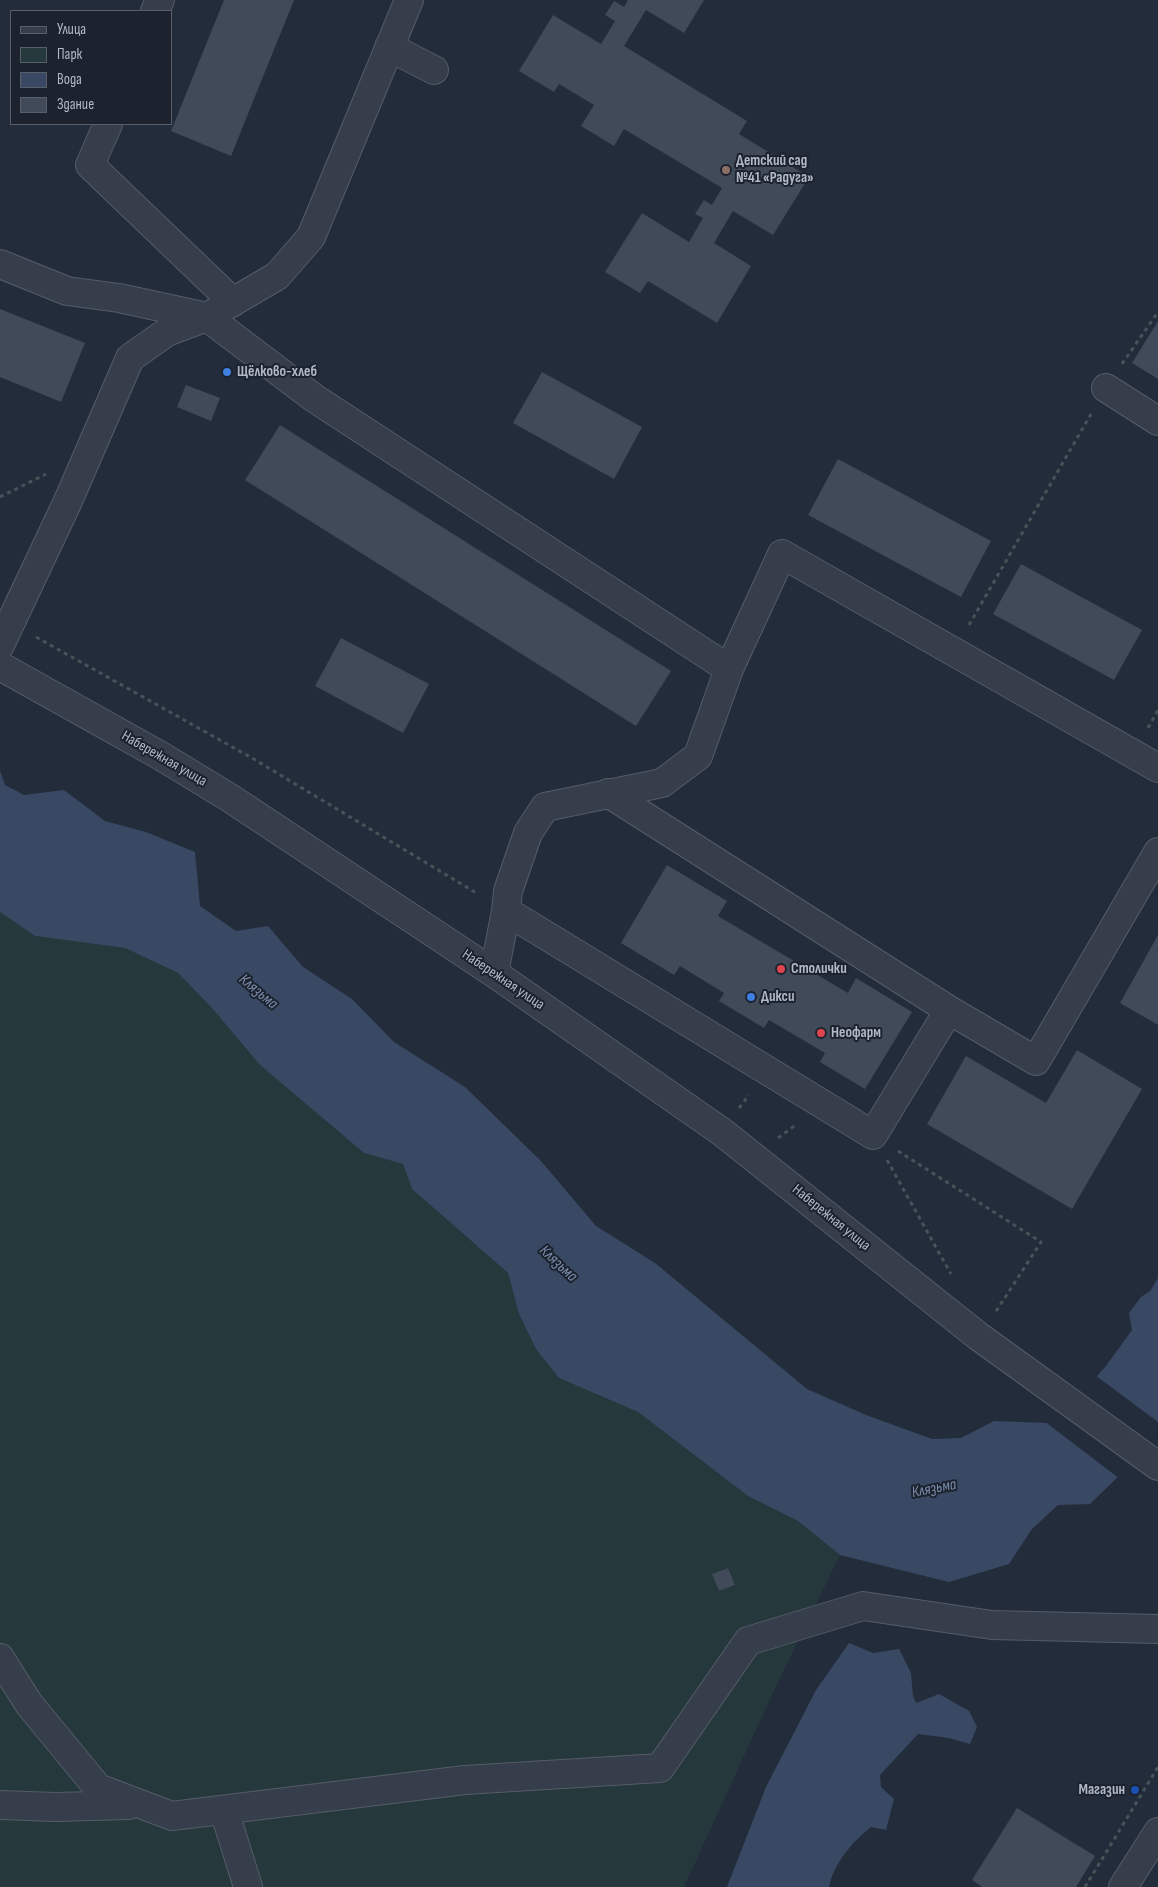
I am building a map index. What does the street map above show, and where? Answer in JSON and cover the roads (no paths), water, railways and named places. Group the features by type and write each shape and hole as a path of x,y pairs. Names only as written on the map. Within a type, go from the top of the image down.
{"street":[{"path":"5,634 130,358 167,332 207,317 277,276 311,238 409,0"},
{"path":"390,48 434,70"},
{"path":"108,125 90,166 232,302"},
{"path":"0,264 67,291 119,298 207,317 314,398 729,669"},
{"path":"1106,388 1158,421"},
{"path":"494,973 508,891 528,833 545,807 662,783 698,756 729,669 782,554 1158,768"},
{"name":"Набережная улица","path":"0,666 161,756 230,798 494,973 722,1132 985,1326 1158,1466"},
{"path":"608,793 949,1010 1036,1061 1158,852"},
{"path":"506,910 873,1135 949,1010"},
{"path":"0,1658 29,1704 98,1788 172,1816 465,1780 660,1768 748,1641 863,1606 992,1625 1158,1629"},
{"path":"0,1805 142,1805"},
{"path":"224,1810 248,1887"},
{"path":"1123,1887 1158,1832"}],"water":[{"name":"Клязьма","path":"0,771 5,785 24,795 64,790 105,821 146,832 195,852 200,906 236,931 268,926 303,967 352,999 394,1042 465,1087 541,1161 596,1226 655,1263 807,1389 866,1415 932,1439 961,1438 994,1421 1047,1423 1065,1412 1106,1366 1132,1330 1129,1313 1141,1297 1150,1291 1158,1278 1158,1427 1125,1470 1090,1504 1058,1505 1032,1529 1009,1564 949,1582 840,1555 798,1521 748,1496 638,1412 559,1378 536,1349 519,1314 508,1273 412,1189 403,1164 364,1153 260,1065 211,1007 178,973 125,948 35,936 0,912"},
{"path":"849,1643 873,1653 899,1649 911,1673 913,1696 916,1703 939,1694 969,1711 977,1727 970,1744 949,1738 918,1734 880,1775 881,1787 894,1799 886,1830 871,1827 857,1839 839,1861 829,1887 727,1887 766,1787 816,1690"}],"place":[{"name":"Детский сад №41 «Радуга»","path":"726,170"},
{"name":"Щёлково-хлеб","path":"227,372"},
{"name":"Столички","path":"781,969"},
{"name":"Дикси","path":"751,997"},
{"name":"Неофарм","path":"821,1033"},
{"name":"Магазин","path":"1135,1790"}]}
